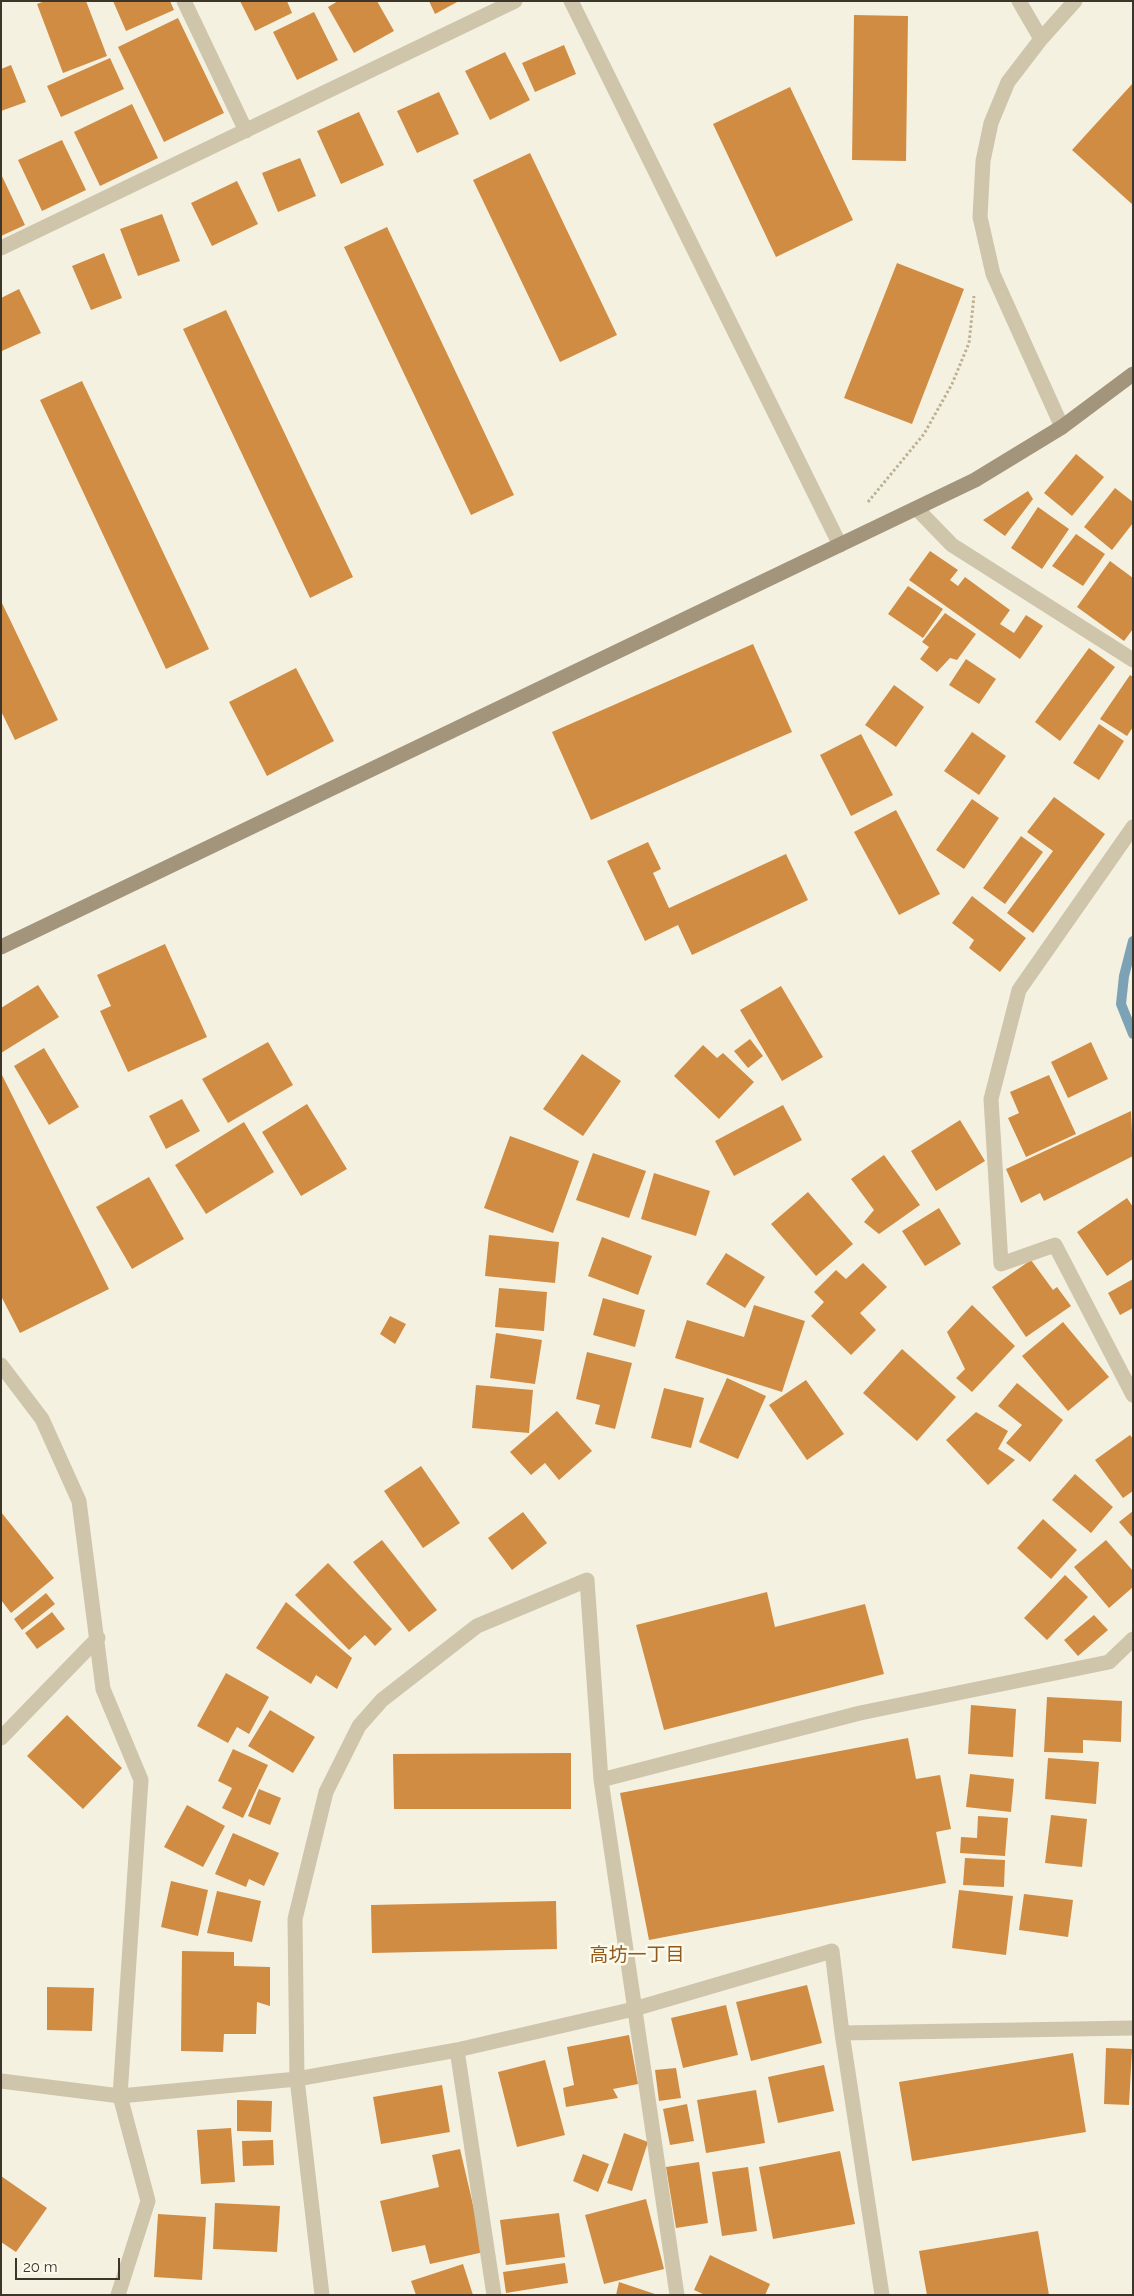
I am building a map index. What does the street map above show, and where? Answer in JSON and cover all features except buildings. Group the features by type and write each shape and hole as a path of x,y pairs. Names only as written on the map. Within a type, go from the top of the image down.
{"street":[{"path":"184,1 246,131"},
{"path":"1,248 515,1"},
{"path":"571,1 840,545"},
{"path":"1019,1 1041,39"},
{"path":"1062,427 993,274 980,217 983,160 991,123 1008,82 1041,39 1076,1"},
{"path":"1,947 975,480 1062,427 1133,374"},
{"path":"917,509 952,545 1133,660"},
{"path":"1133,827 1019,990 991,1099 1001,1264 1055,1245 1133,1395"},
{"path":"1,1365 42,1419 79,1501 103,1689 141,1780 120,2096 148,2201 118,2295"},
{"path":"322,2295 297,2079 295,1919 326,1792 359,1726 382,1700 477,1626 587,1580 601,1780 677,2295"},
{"path":"1,1738 98,1638"},
{"path":"601,1780 860,1714 1109,1662 1133,1639"},
{"path":"1,2081 120,2096 297,2079 457,2050 634,2009 832,1951 842,2033 882,2295"},
{"path":"842,2033 1133,2028"},
{"path":"457,2050 494,2295"}],"path":[{"path":"866,504 924,434 952,384 969,342 975,286"}],"waterway":[{"path":"1133,941 1124,976 1121,1004 1133,1034"}],"district":[{"name":"高坊一丁目","path":"637,1955"}]}
